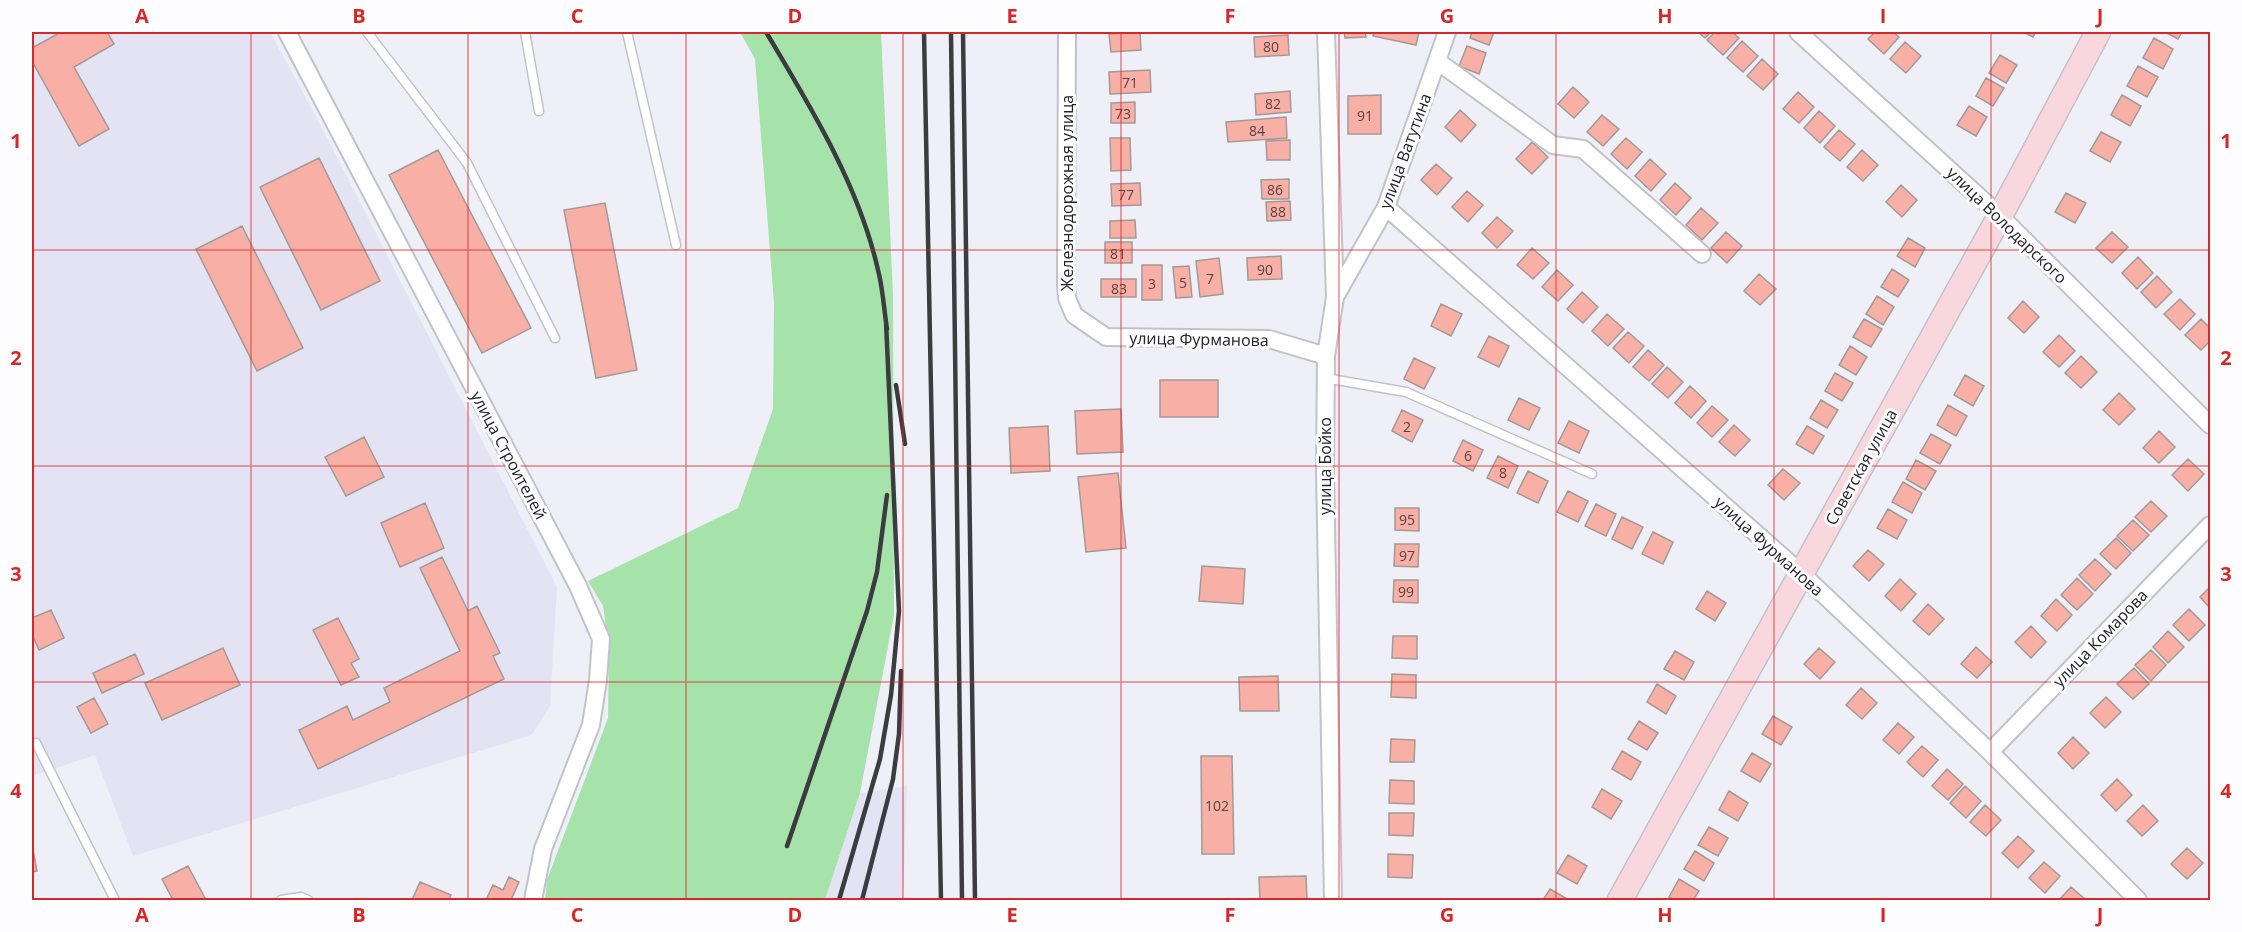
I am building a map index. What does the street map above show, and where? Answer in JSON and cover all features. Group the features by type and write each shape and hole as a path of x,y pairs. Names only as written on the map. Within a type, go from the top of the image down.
{"street":[{"name":"улица Строителей","path":"287,32 573,576 602,639 591,725 543,849 533,900"},
{"name":"Железнодорожная улица","path":"1067,32 1067,298 1074,315 1106,337"},
{"name":"улица Бойко","path":"1326,32 1335,297 1326,356 1324,471 1333,900"},
{"name":"улица Ватутина","path":"1335,297 1386,207 1447,32"},
{"name":"улица Володарского","path":"1798,32 2000,216 2211,425"},
{"name":"Советская улица","path":"1620,900 2000,216 2098,32"},
{"path":"1437,61 1553,145 1583,149 1702,254"},
{"name":"улица Фурманова","path":"1386,207 1802,574 1990,752 2138,900"},
{"name":"улица Фурманова","path":"1106,337 1269,339 1326,356"},
{"name":"улица Комарова","path":"1990,752 2211,525"}],"lane":[{"path":"367,32 467,163 555,338"},
{"path":"525,32 539,111"},
{"path":"627,32 676,245"},
{"path":"1325,378 1406,392 1592,474"},
{"path":"32,745 36,743 115,900"},
{"path":"281,900 304,899"}],"shaded area":[{"path":"32,32 270,32 322,128 557,587 550,706 532,735 133,856 95,755 32,776"},
{"path":"907,786 903,900 825,900 860,793"}],"green space":[{"path":"740,32 881,32 893,295 894,615 860,793 825,900 545,900 547,880 608,718 609,648 603,606 588,581 738,508 773,409 774,303 755,59"}],"building":[{"path":"61,32 107,32 114,44 74,67 109,129 79,146 32,61 32,48"},
{"path":"1140,32 1141,50 1111,52 1109,34"},
{"path":"1344,32 1365,32 1366,37 1345,38"},
{"path":"1374,32 1419,32 1416,45 1373,36"},
{"path":"1472,32 1494,32 1489,45 1470,38"},
{"path":"1698,32 1711,32 1705,38"},
{"path":"1715,32 1732,32 1739,38 1723,55 1707,40"},
{"path":"1875,32 1893,32 1899,37 1884,54 1868,39"},
{"path":"2023,32 2036,32 2033,37"},
{"path":"2165,32 2182,32 2178,39"},
{"path":"1288,35 1289,55 1255,57 1254,37"},
{"path":"2154,38 2173,49 2163,69 2143,58"},
{"path":"1742,41 1758,56 1743,72 1727,58"},
{"path":"1905,42 1921,56 1906,73 1890,59"},
{"path":"1467,46 1486,53 1479,74 1459,66"},
{"path":"2000,55 2017,65 2006,83 1989,73"},
{"path":"1762,59 1778,74 1763,90 1747,76"},
{"path":"2138,66 2158,77 2147,97 2127,86"},
{"path":"1150,70 1151,92 1110,94 1109,72"},
{"path":"1986,78 2004,88 1993,106 1976,96"},
{"path":"1573,87 1589,102 1574,118 1558,104"},
{"path":"1290,91 1291,112 1256,115 1255,94"},
{"path":"1798,92 1814,107 1799,123 1783,109"},
{"path":"1381,95 1381,134 1348,134 1348,96"},
{"path":"2122,95 2141,106 2130,126 2111,115"},
{"path":"1135,102 1135,123 1111,123 1111,103"},
{"path":"1969,106 1987,117 1976,136 1957,125"},
{"path":"1460,110 1476,125 1461,142 1445,127"},
{"path":"1819,111 1835,126 1820,143 1804,128"},
{"path":"1602,115 1619,129 1603,146 1587,132"},
{"path":"1286,117 1287,138 1228,142 1226,122"},
{"path":"1839,130 1855,144 1840,161 1824,147"},
{"path":"2101,132 2121,142 2110,162 2090,151"},
{"path":"1110,138 1130,138 1131,170 1111,171"},
{"path":"1626,138 1642,152 1627,169 1611,154"},
{"path":"1290,140 1290,160 1267,160 1266,141"},
{"path":"1532,142 1548,157 1532,174 1516,159"},
{"path":"438,150 531,328 482,353 389,175"},
{"path":"1862,150 1878,165 1863,181 1847,167"},
{"path":"319,158 380,281 321,310 260,187"},
{"path":"1650,159 1666,174 1651,191 1635,176"},
{"path":"1436,164 1452,178 1437,195 1421,180"},
{"path":"1289,179 1289,199 1262,199 1261,180"},
{"path":"1140,183 1141,205 1112,206 1111,184"},
{"path":"1675,183 1691,198 1676,215 1660,200"},
{"path":"1901,185 1917,200 1902,217 1886,202"},
{"path":"1467,191 1483,205 1468,222 1452,207"},
{"path":"2066,193 2086,203 2075,223 2055,212"},
{"path":"1290,201 1291,220 1267,221 1266,202"},
{"path":"605,203 637,370 596,378 564,210"},
{"path":"1701,208 1718,223 1702,240 1686,225"},
{"path":"1497,217 1513,231 1497,248 1482,233"},
{"path":"1135,220 1136,238 1110,238 1110,221"},
{"path":"242,226 303,348 257,371 196,249"},
{"path":"1726,232 1742,246 1727,263 1711,248"},
{"path":"2112,232 2128,247 2112,263 2096,248"},
{"path":"1908,238 1925,248 1915,267 1897,256"},
{"path":"1105,242 1132,242 1132,263 1105,263"},
{"path":"1532,248 1549,263 1533,279 1517,265"},
{"path":"1281,256 1282,279 1248,280 1247,258"},
{"path":"2138,257 2153,273 2137,289 2122,273"},
{"path":"1219,258 1223,294 1200,297 1196,261"},
{"path":"1142,265 1162,265 1162,300 1142,300"},
{"path":"1189,266 1192,297 1176,298 1173,267"},
{"path":"1892,269 1909,280 1898,297 1881,287"},
{"path":"1557,270 1573,285 1558,301 1542,287"},
{"path":"1759,274 1776,289 1760,305 1744,291"},
{"path":"2157,276 2172,292 2156,308 2141,292"},
{"path":"1101,279 1136,279 1136,297 1101,297"},
{"path":"1582,292 1598,307 1583,323 1567,309"},
{"path":"1877,296 1894,307 1883,325 1866,314"},
{"path":"2180,299 2195,314 2180,330 2164,314"},
{"path":"2023,301 2039,317 2024,333 2008,318"},
{"path":"1441,304 1462,314 1451,336 1431,326"},
{"path":"1607,314 1624,329 1608,346 1592,331"},
{"path":"1864,319 1882,329 1871,347 1853,337"},
{"path":"2201,319 2210,328 2210,341 2201,350 2185,335"},
{"path":"1628,332 1644,346 1629,363 1613,348"},
{"path":"2059,335 2075,351 2059,367 2043,352"},
{"path":"1489,336 1509,346 1499,367 1478,357"},
{"path":"1850,346 1867,357 1856,375 1839,365"},
{"path":"1648,350 1664,365 1649,381 1633,367"},
{"path":"2081,356 2097,372 2081,388 2065,373"},
{"path":"1414,358 1435,368 1424,389 1404,379"},
{"path":"1667,367 1683,382 1668,398 1652,384"},
{"path":"1835,373 1853,383 1842,401 1825,391"},
{"path":"1965,375 1984,386 1973,406 1954,395"},
{"path":"1160,380 1218,380 1218,417 1160,417"},
{"path":"1690,386 1706,401 1691,418 1675,403"},
{"path":"2119,393 2135,409 2119,425 2103,410"},
{"path":"1519,398 1540,408 1529,430 1508,420"},
{"path":"1821,400 1838,410 1827,428 1810,418"},
{"path":"1948,405 1967,416 1956,436 1937,425"},
{"path":"1712,406 1728,420 1712,437 1697,423"},
{"path":"1121,409 1123,452 1077,454 1075,411"},
{"path":"1402,410 1423,420 1412,442 1392,431"},
{"path":"1569,421 1589,431 1579,453 1558,443"},
{"path":"1734,425 1750,440 1735,456 1719,442"},
{"path":"1048,426 1050,471 1011,473 1009,428"},
{"path":"1807,426 1824,436 1813,454 1796,444"},
{"path":"2159,431 2175,447 2159,463 2143,448"},
{"path":"1931,434 1951,445 1940,464 1920,453"},
{"path":"364,437 384,477 346,496 325,457"},
{"path":"1463,440 1483,450 1473,471 1453,461"},
{"path":"1498,456 1518,466 1508,488 1487,478"},
{"path":"2188,459 2204,474 2188,491 2172,475"},
{"path":"1916,460 1936,471 1925,490 1906,479"},
{"path":"1783,469 1800,483 1784,500 1768,485"},
{"path":"1528,471 1548,481 1538,503 1517,493"},
{"path":"1118,473 1126,548 1086,552 1078,477"},
{"path":"1903,482 1922,493 1912,513 1892,502"},
{"path":"1568,491 1588,501 1578,522 1557,512"},
{"path":"2151,501 2167,516 2151,532 2135,517"},
{"path":"425,503 444,548 400,567 381,523"},
{"path":"1596,504 1616,514 1606,536 1585,526"},
{"path":"1395,508 1419,508 1419,531 1395,530"},
{"path":"1888,509 1907,520 1897,539 1877,528"},
{"path":"1622,517 1643,527 1632,549 1612,539"},
{"path":"2133,520 2149,535 2133,551 2117,536"},
{"path":"1653,532 1673,542 1663,564 1642,554"},
{"path":"2116,538 2131,553 2116,569 2100,554"},
{"path":"1395,544 1419,544 1418,567 1394,566"},
{"path":"1868,550 1884,564 1869,581 1853,566"},
{"path":"442,557 468,611 477,606 500,653 493,656 504,679 318,769 299,730 347,706 353,720 390,702 384,688 460,651 420,568"},
{"path":"2095,559 2111,574 2095,591 2079,575"},
{"path":"1202,566 1245,569 1243,604 1199,601"},
{"path":"2077,578 2093,594 2077,610 2061,595"},
{"path":"1900,579 1916,594 1901,611 1885,596"},
{"path":"1394,580 1418,580 1418,603 1393,602"},
{"path":"2210,587 2210,608 2200,597"},
{"path":"1707,591 1726,603 1715,621 1696,609"},
{"path":"2056,599 2072,615 2057,631 2041,616"},
{"path":"1928,604 1944,619 1929,635 1913,621"},
{"path":"2189,609 2205,625 2189,641 2173,625"},
{"path":"51,610 64,638 39,650 32,634 32,618"},
{"path":"338,618 359,659 351,663 359,677 341,685 313,630"},
{"path":"2031,626 2046,642 2031,658 2015,642"},
{"path":"2168,631 2184,647 2168,663 2153,647"},
{"path":"1393,636 1417,636 1417,659 1392,658"},
{"path":"1976,647 1992,662 1977,678 1961,664"},
{"path":"223,648 240,685 162,720 145,683"},
{"path":"1819,648 1835,662 1820,679 1804,664"},
{"path":"2151,650 2166,665 2151,681 2135,665"},
{"path":"1675,651 1694,662 1684,680 1664,669"},
{"path":"135,654 144,674 102,693 93,673"},
{"path":"2134,668 2149,684 2133,699 2117,684"},
{"path":"1392,674 1416,675 1416,698 1391,697"},
{"path":"1278,676 1279,711 1240,711 1239,677"},
{"path":"1657,684 1676,696 1666,714 1647,702"},
{"path":"1861,688 1877,703 1862,719 1846,705"},
{"path":"2106,697 2121,712 2105,728 2090,713"},
{"path":"94,698 108,724 91,733 77,707"},
{"path":"1773,716 1792,727 1781,745 1762,734"},
{"path":"1639,721 1658,733 1647,750 1628,739"},
{"path":"1898,723 1914,737 1899,754 1883,740"},
{"path":"2073,737 2089,753 2073,769 2058,753"},
{"path":"1391,739 1415,740 1414,762 1390,762"},
{"path":"1922,746 1938,760 1923,777 1907,762"},
{"path":"1622,751 1641,762 1631,780 1612,769"},
{"path":"1752,753 1771,764 1760,782 1741,771"},
{"path":"1201,756 1232,756 1234,854 1202,854"},
{"path":"1947,769 1963,784 1948,800 1932,786"},
{"path":"2117,779 2132,795 2116,811 2101,795"},
{"path":"1390,780 1414,781 1414,804 1389,803"},
{"path":"1965,786 1981,801 1966,818 1950,803"},
{"path":"1602,789 1622,801 1611,819 1592,807"},
{"path":"1729,791 1748,803 1738,821 1719,810"},
{"path":"1985,805 2001,820 1986,836 1970,822"},
{"path":"2143,805 2158,821 2142,836 2127,821"},
{"path":"1389,813 1414,813 1413,836 1389,835"},
{"path":"1709,827 1728,838 1718,856 1698,845"},
{"path":"2018,836 2034,851 2018,868 2002,853"},
{"path":"32,844 37,871 32,872"},
{"path":"2187,848 2203,863 2187,879 2171,864"},
{"path":"1695,851 1714,863 1704,881 1684,869"},
{"path":"1388,854 1413,855 1412,878 1388,877"},
{"path":"1568,855 1587,866 1577,884 1557,873"},
{"path":"2044,862 2060,876 2045,893 2029,878"},
{"path":"188,866 206,900 173,900 162,879"},
{"path":"1306,876 1307,900 1260,900 1259,877"},
{"path":"509,877 519,882 511,900 486,900 493,885 503,890"},
{"path":"1679,879 1699,891 1693,900 1674,900 1669,897"},
{"path":"420,882 451,895 449,900 412,900"},
{"path":"2071,887 2086,900 2059,900"},
{"path":"1550,889 1569,900 1543,900"}],"railway":[{"path":"766,32 816,117 859,207 880,277 887,329"},
{"path":"924,32 941,900"},
{"path":"951,32 962,900"},
{"path":"963,32 975,900"},
{"path":"839,900 880,759 891,695 899,611 886,322"},
{"path":"896,385 905,444"},
{"path":"787,846 867,611 877,572 887,495"},
{"path":"862,900 893,779 899,734 901,671"}]}
